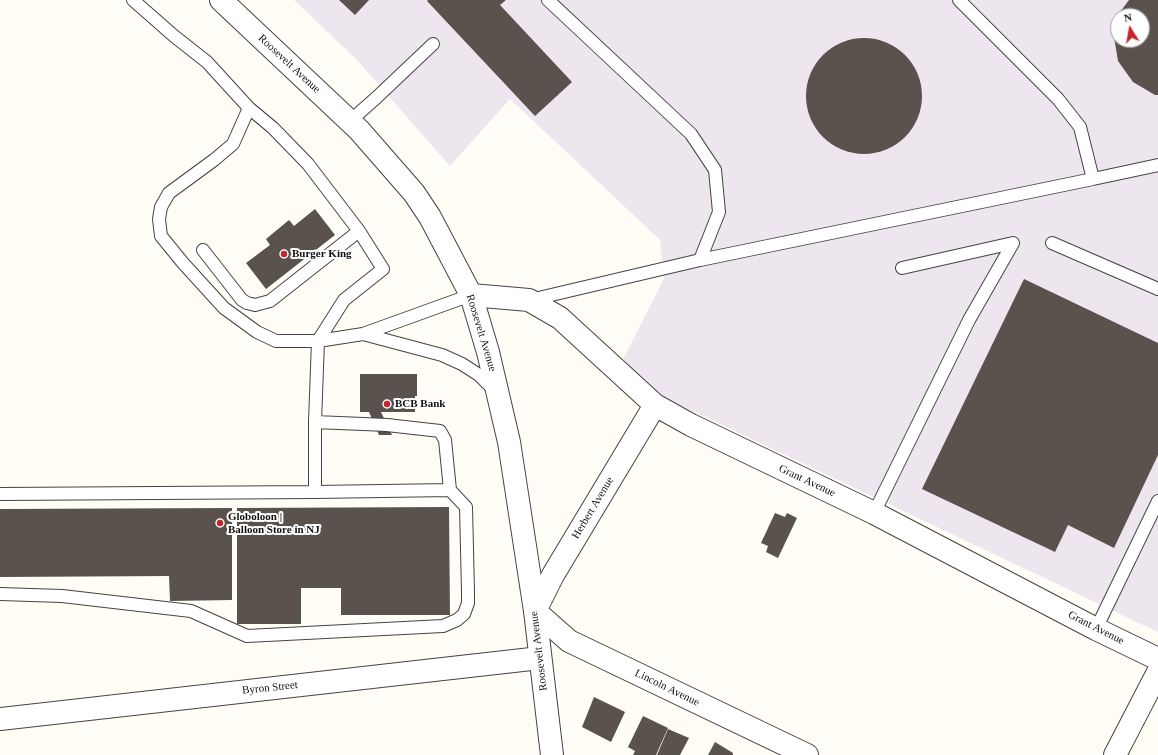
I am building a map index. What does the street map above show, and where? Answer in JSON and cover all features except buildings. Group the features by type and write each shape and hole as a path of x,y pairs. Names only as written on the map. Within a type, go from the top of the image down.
{"street":[{"name":"Roosevelt Avenue","path":"221,0 359,130 418,199 430,217 471,295 488,352 509,442 535,611 552,755"},
{"name":"Grant Avenue","path":"471,295 529,300 560,318 655,405 691,426 874,513 1096,629 1158,659"},
{"name":"Herbert Avenue","path":"535,611 553,575 655,405"},
{"name":"Lincoln Avenue","path":"535,611 569,641 807,755"},
{"name":"Byron Street","path":"0,719 540,658"},
{"path":"1116,755 1158,672"}],"lane":[{"path":"133,0 207,62 250,108 273,128 308,164 359,230 383,269 344,300 318,341 315,422 315,492"},
{"path":"548,0 691,134 715,170 719,212 700,260"},
{"path":"959,0 1058,99 1080,127 1093,179"},
{"path":"350,121 433,44"},
{"path":"250,108 232,144 214,160 169,193 161,207 159,219 161,236 224,308 257,332 276,341 318,341 363,334 471,295"},
{"path":"529,300 700,260 1158,165"},
{"path":"203,250 242,300 255,305 270,301 359,230"},
{"path":"1052,243 1158,289"},
{"path":"874,513 969,320 1013,244 902,268"},
{"path":"363,334 442,356 462,364 479,375 498,393"},
{"path":"0,594 62,596 191,611 246,636 443,626 456,620 464,614 468,603 466,507 450,490 445,440 440,431 387,425 315,422"},
{"path":"0,494 450,490"},
{"path":"1096,629 1158,501"}],"shaded area":[{"path":"294,0 1158,0 1158,632 659,395 623,359 664,279 660,240 510,99 450,166 357,60"}],"place":[{"name":"Burger King","path":"284,254"},
{"name":"BCB Bank","path":"387,404"},
{"name":"Globoloon | Balloon Store in NJ","path":"220,523"}]}
